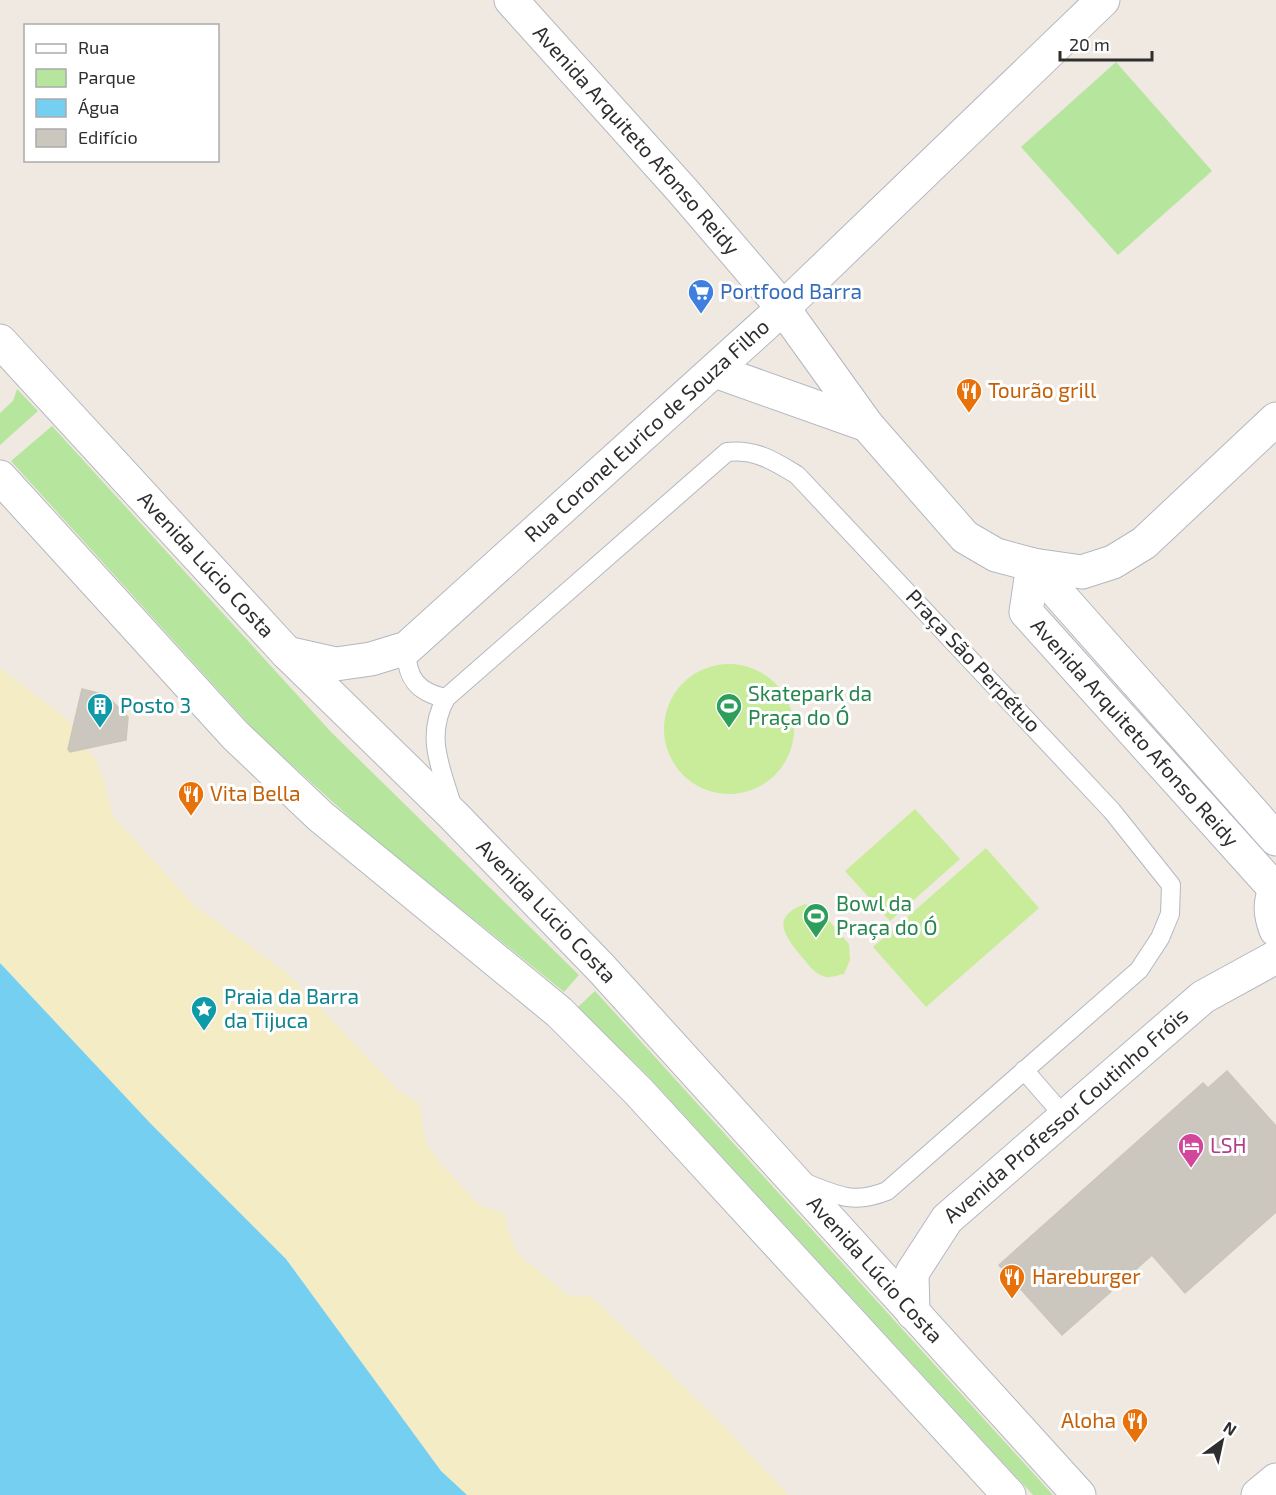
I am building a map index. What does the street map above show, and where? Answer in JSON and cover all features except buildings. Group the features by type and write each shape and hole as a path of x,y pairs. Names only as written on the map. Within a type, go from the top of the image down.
{"street":[{"name":"Avenida Arquiteto Afonso Reidy","path":"511,0 783,308 867,425"},
{"name":"Rua Coronel Eurico de Souza Filho","path":"287,653 336,664 371,659 407,648 783,308 1082,7"},
{"name":"Avenida Lúcio Costa","path":"0,341 287,653 455,817 602,969 1078,1495"},
{"path":"715,371 867,425 965,537 996,555 1033,565 1082,572 1113,562 1144,543 1276,419"},
{"path":"0,477 235,735 320,816 559,1012 639,1092 1009,1495"},
{"name":"Avenida Arquiteto Afonso Reidy","path":"1033,565 1276,839"},
{"name":"Avenida Arquiteto Afonso Reidy","path":"1033,565 1026,612 1275,888"},
{"path":"1275,888 1270,903 1271,917 1276,930"},
{"name":"Avenida Professor Coutinho Fróis","path":"913,1313 912,1273 947,1219 1203,997 1276,957"},
{"path":"1258,1495 1276,1480"}],"lane":[{"name":"Praça São Perpétuo","path":"455,817 433,738 436,716 446,698 727,452 759,453 797,475 1113,810 1171,885 1170,914 1160,938 1139,970 887,1191 866,1199 843,1197 790,1177"},
{"path":"407,648 406,663 410,676 419,688 431,696 446,698"},
{"path":"1024,1070 1064,1116"}],"green space":[{"path":"1116,62 1212,171 1118,255 1021,147"},
{"path":"17,389 38,411 0,445 0,413 13,401"},
{"path":"52,426 331,732 579,975 564,992 368,834 259,735 11,461"},
{"name":"Skatepark da Praça do Ó","path":"729,664 754,669 775,683 789,704 794,729 789,754 775,775 754,789 729,794 704,789 683,775 669,754 664,729 669,704 683,683 704,669"},
{"path":"915,809 960,859 890,921 845,871"},
{"path":"986,848 1039,908 926,1007 873,947"},
{"name":"Bowl da Praça do Ó","path":"805,904 819,909 849,944 850,960 844,974 828,977 818,974 801,956 786,934 784,921 787,915"},
{"path":"595,991 1053,1495 1033,1495 648,1076 578,1007"}],"sand":[{"name":"Praia da Barra da Tijuca","path":"0,668 66,718 96,760 113,816 194,905 288,974 399,1091 419,1103 426,1143 441,1164 479,1205 505,1214 507,1229 518,1254 571,1297 591,1296 724,1426 788,1495 467,1495 441,1471 286,1259 151,1124 0,963"}],"water":[{"path":"0,963 151,1124 286,1259 441,1471 467,1495 0,1495"}],"place":[{"name":"Portfood Barra","path":"701,315"},
{"name":"Tourão grill","path":"969,414"},
{"name":"Posto 3","path":"100,729"},
{"name":"Skatepark da Praça do Ó","path":"729,729"},
{"name":"Vita Bella","path":"191,817"},
{"name":"Bowl da Praça do Ó","path":"816,939"},
{"name":"Praia da Barra da Tijuca","path":"204,1032"},
{"name":"LSH","path":"1191,1169"},
{"name":"Hareburger","path":"1012,1300"},
{"name":"Aloha","path":"1135,1444"}]}
